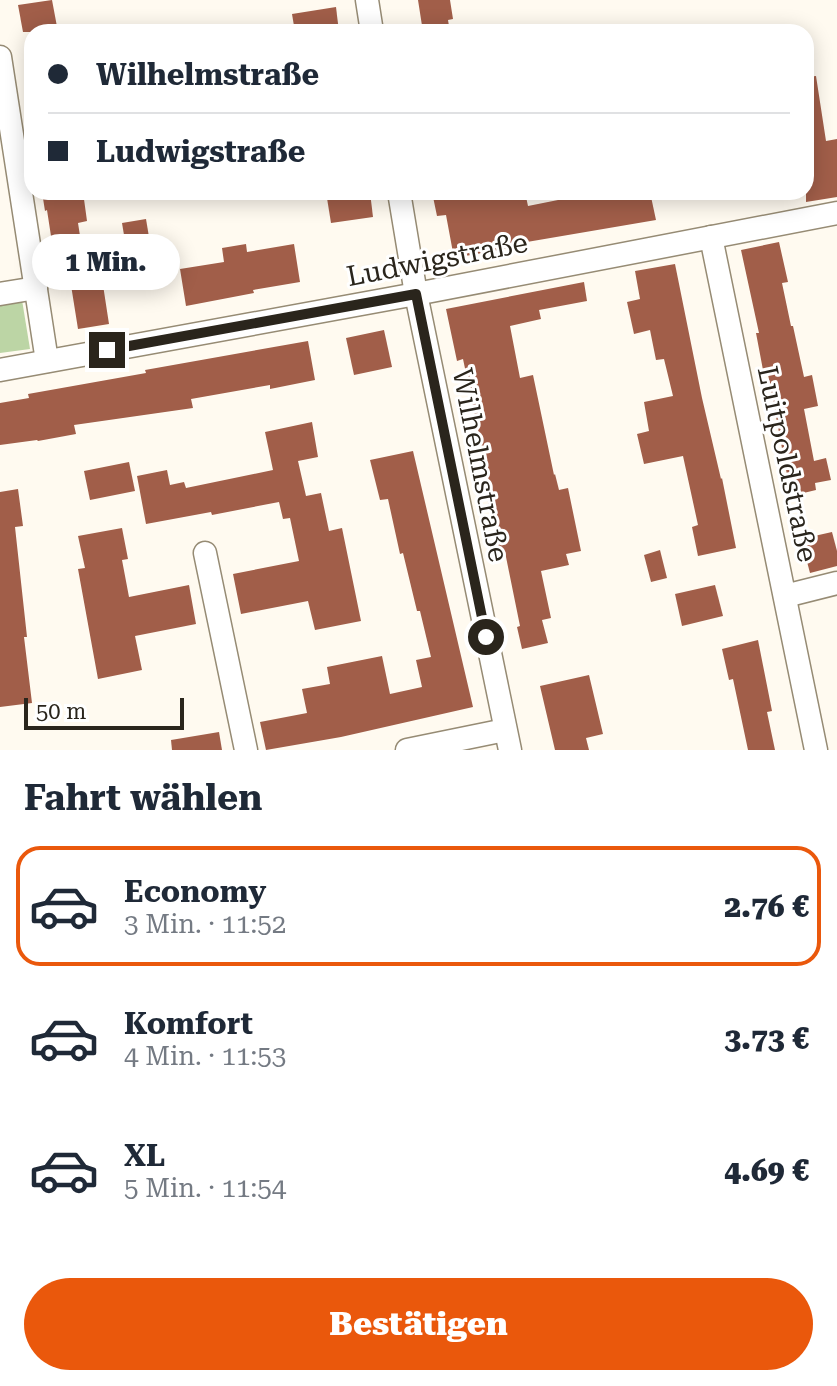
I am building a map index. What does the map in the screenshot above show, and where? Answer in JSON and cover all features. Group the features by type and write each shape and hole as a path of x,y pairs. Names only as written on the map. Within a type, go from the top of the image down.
{"street":[{"path":"367,0 371,24"},
{"path":"0,57 47,361"},
{"name":"Wilhelmstraße","path":"400,200 416,294 507,740"},
{"name":"Ludwigstraße","path":"0,370 837,213"},
{"name":"Luitpoldstraße","path":"711,237 816,750"},
{"path":"0,294 36,288"},
{"path":"205,553 246,750"},
{"path":"785,596 837,583"},
{"path":"407,750 507,740"}],"green space":[{"path":"22,300 30,349 0,353 0,304"}],"building":[{"path":"52,0 56,24 24,24 23,32 18,5"},
{"path":"418,0 450,0 453,19 448,20 449,24 422,24"},
{"path":"336,7 338,24 294,24 292,14"},
{"path":"814,76 826,141 837,139 837,197 806,202 814,200"},
{"path":"43,200 84,200 87,221 78,223 88,287 103,285 109,324 78,329 67,260 55,262"},
{"path":"327,200 371,200 373,217 331,223"},
{"path":"434,200 527,200 528,206 558,200 652,200 656,220 454,258 446,215 437,216"},
{"path":"146,219 156,279 132,283 122,223"},
{"path":"779,242 788,282 782,283 791,326 804,377 812,375 818,406 804,409 814,461 826,458 831,480 815,483 816,490 791,496 741,250"},
{"path":"246,244 247,252 294,244 300,282 186,306 180,269 224,262 222,248"},
{"path":"675,264 736,548 698,556 692,527 698,525 683,456 644,464 637,434 649,431 644,402 673,396 664,359 656,360 650,330 634,334 627,302 640,299 635,271"},
{"path":"584,282 587,301 539,310 541,319 510,326 520,378 533,375 554,475 559,490 568,488 581,551 566,554 569,565 541,571 551,618 542,620 548,643 522,649 505,552 499,553 485,488 490,486 463,359 457,361 446,309"},
{"path":"384,330 392,367 354,375 346,338"},
{"path":"308,341 315,380 191,399 193,408 74,425 76,434 0,445 0,403 29,398 28,394 146,373 145,370"},
{"path":"312,422 318,457 298,461 306,496 321,493 329,531 342,528 361,621 315,630 308,601 241,614 233,574 299,561 290,518 283,519 279,502 146,524 137,476 167,470 170,485 184,482 186,488 273,470 265,432"},
{"path":"413,451 473,707 341,737 266,750 260,722 307,713 302,689 330,684 327,667 382,656 390,694 422,687 416,660 431,657 403,553 400,554 388,499 380,500 370,460"},
{"path":"129,462 135,491 90,500 84,471"},
{"path":"18,489 23,526 15,527 32,703 0,707 0,492"},
{"path":"122,528 128,559 122,560 129,597 189,585 196,624 135,636 142,670 98,679 78,569 85,568 78,536"},
{"path":"832,532 837,566 810,573 801,539"},
{"path":"660,550 667,578 651,582 644,555"},
{"path":"715,585 723,616 682,626 675,594"},
{"path":"758,640 772,711 767,712 775,750 748,750 733,679 729,680 722,649"},
{"path":"589,675 603,734 586,738 589,750 555,750 540,686"},
{"path":"219,732 222,750 172,750 171,740"}],"route":[{"path":"107,350 416,294 486,637"}]}
